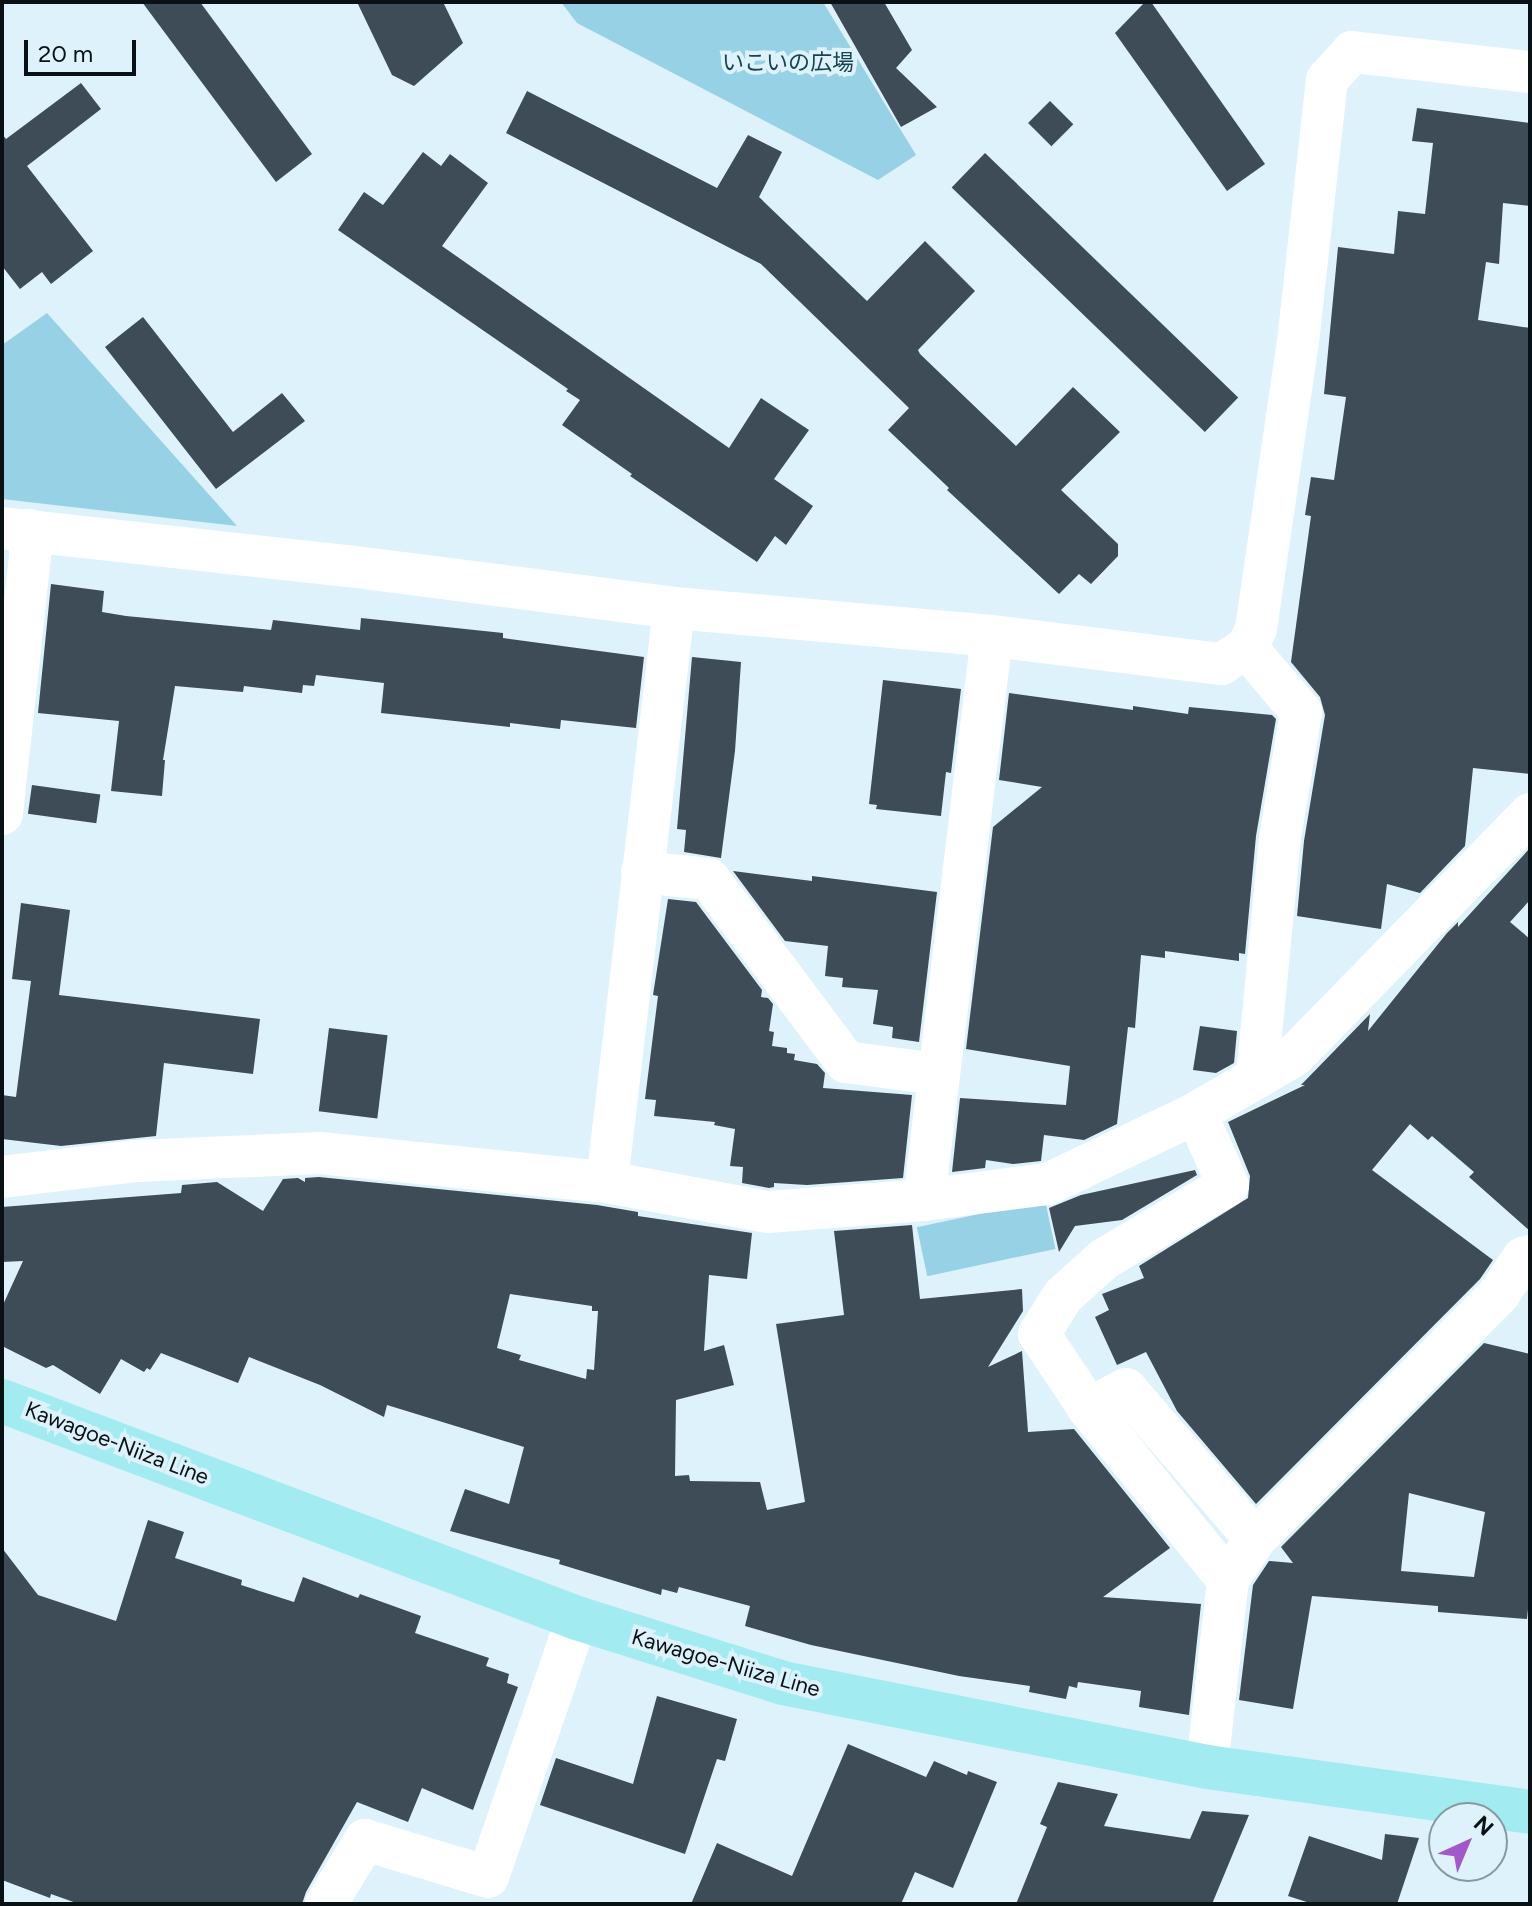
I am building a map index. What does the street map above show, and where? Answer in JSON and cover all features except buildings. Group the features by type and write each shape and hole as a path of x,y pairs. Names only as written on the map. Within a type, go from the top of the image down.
{"main road":[{"name":"Kawagoe-Niiza Line","path":"2,1401 577,1618 783,1683 1207,1767 1530,1812"}],"street":[{"path":"16,529 674,608 992,636 1221,664 1247,648 1256,629 1296,356 1327,80 1352,52 1530,72"},
{"path":"2,814 30,556 16,529"},
{"path":"607,1182 674,608"},
{"path":"924,1200 992,636"},
{"path":"1247,648 1301,712 1280,838 1257,1078"},
{"path":"2,1177 137,1161 320,1153 607,1182 768,1212 924,1200 1048,1184 1196,1113 1294,1056 1530,814"},
{"path":"642,872 709,879 846,1062 937,1074"},
{"path":"1196,1113 1228,1185 1104,1259 1063,1296 1039,1334 1089,1409 1228,1580"},
{"path":"1207,1767 1228,1580 1255,1539 1499,1294 1523,1258 1530,1256"},
{"path":"1089,1409 1126,1389 1255,1539"},
{"path":"326,1904 365,1840 488,1877 577,1618"}],"green space":[{"name":"いこいの広場","path":"561,2 823,2 916,155 878,180 577,23"},
{"path":"47,313 237,526 2,499 2,345"},
{"path":"1045,1200 1055,1249 927,1276 917,1227"}]}
